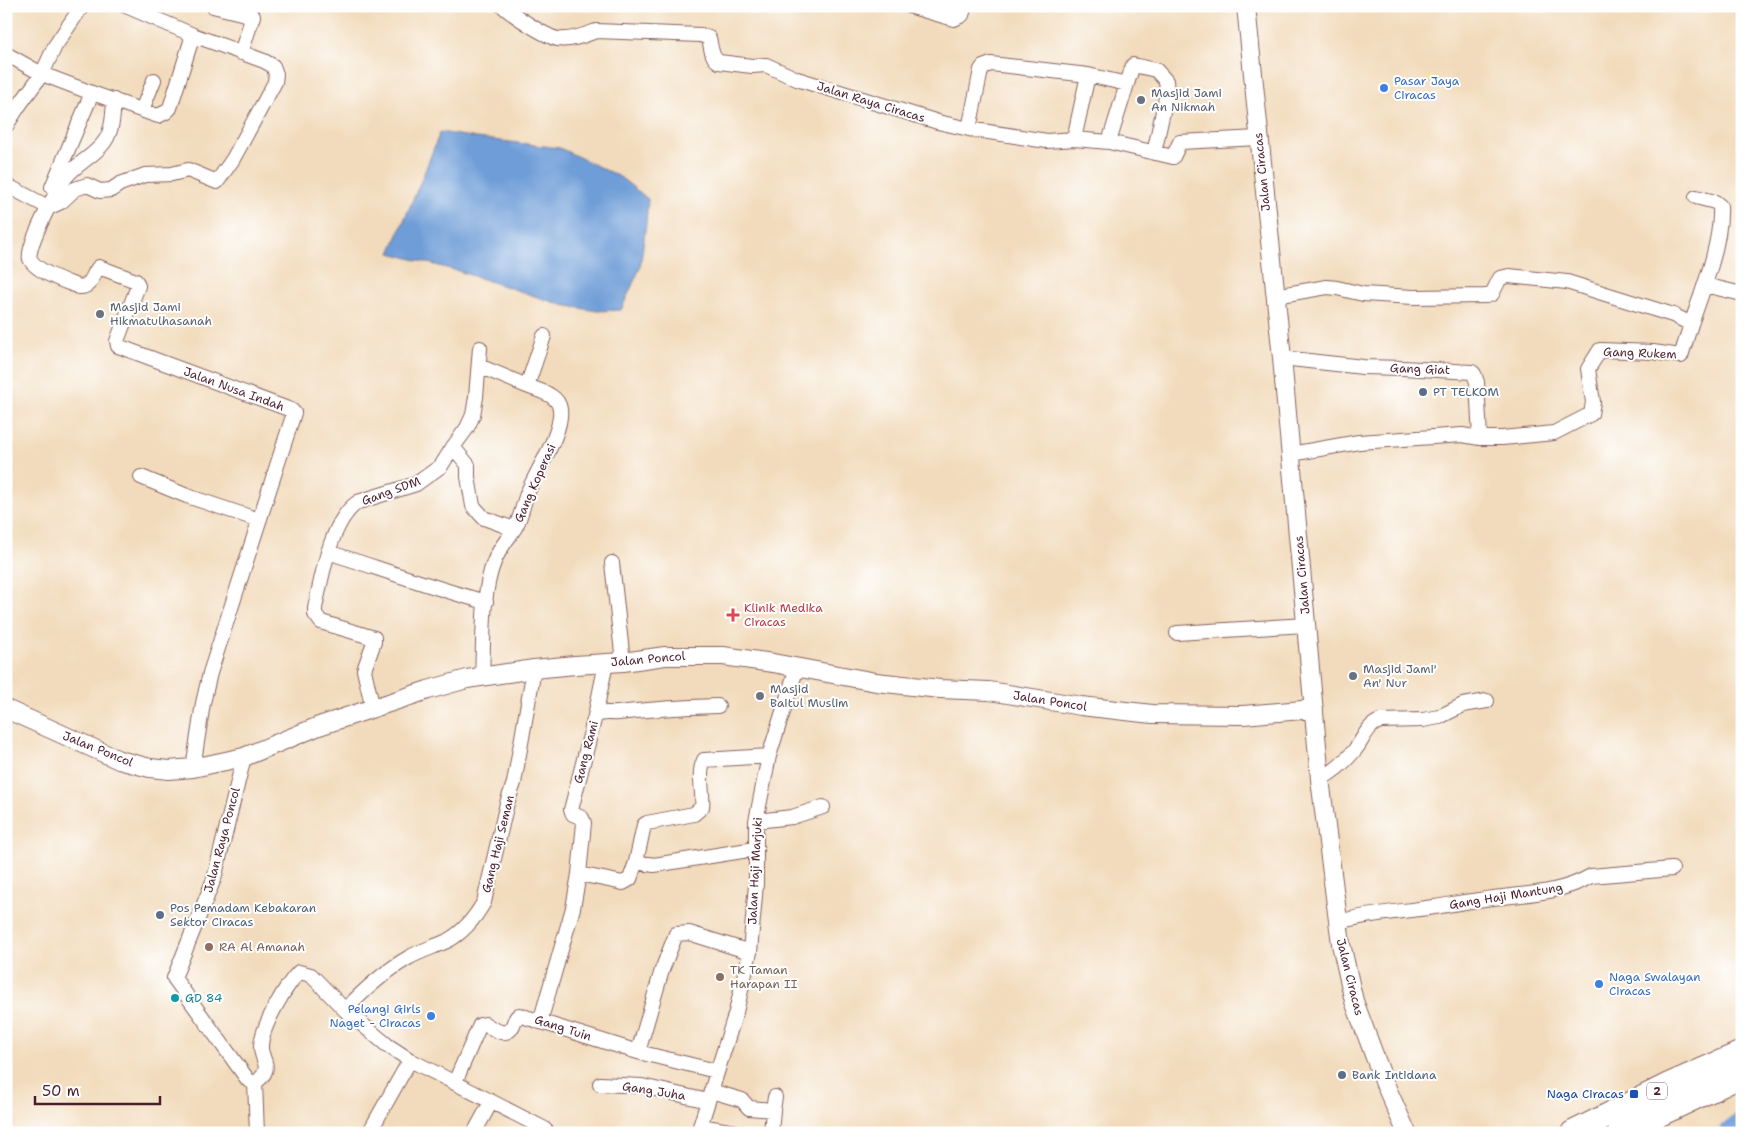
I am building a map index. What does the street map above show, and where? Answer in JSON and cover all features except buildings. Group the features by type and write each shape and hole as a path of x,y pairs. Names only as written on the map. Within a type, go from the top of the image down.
{"highway":[{"name":"2","path":"1573,1133 1669,1085 1742,1053"},
{"name":"2","path":"1620,1133 1742,1075"}],"street":[{"path":"6,126 42,74 55,46 82,6"},
{"path":"6,185 46,207 61,202 75,188 87,185 100,190 111,190 120,184 145,175 172,174 188,170 217,182 233,159 274,82 276,74 273,66 193,35 126,6"},
{"path":"213,6 253,16 241,53"},
{"name":"Jalan Raya Ciracas","path":"503,6 527,23 559,40 581,36 596,30 701,35 709,38 712,55 719,62 752,66 766,65 797,79 938,122 969,129 1047,141 1074,139 1108,142 1173,157 1180,142 1259,138"},
{"path":"909,6 954,19 962,15 965,6"},
{"name":"Jalan Ciracas","path":"1246,6 1282,358 1320,779 1341,944 1354,1001 1385,1084 1407,1133"},
{"path":"6,54 42,74 158,116 170,108 193,35"},
{"path":"969,129 981,70 986,65 1088,75 1127,84"},
{"path":"1108,142 1133,65 1156,70 1166,81 1167,93 1154,153"},
{"path":"1074,139 1088,75"},
{"path":"142,110 154,80"},
{"path":"46,207 92,93"},
{"path":"46,207 66,177 99,149 106,139 111,127 114,100"},
{"path":"1275,296 1327,287 1364,294 1412,297 1486,296 1492,294 1500,278 1509,276 1567,282 1674,315 1691,324 1705,285 1719,231 1720,206 1715,202 1696,198"},
{"name":"Jalan Nusa Indah","path":"46,207 29,251 33,264 54,277 83,288 89,285 99,267 137,283 138,286 117,341 118,346 293,411 294,417 210,673 203,703 193,768"},
{"path":"1705,285 1742,294"},
{"name":"Gang Rukem","path":"1480,438 1554,433 1588,417 1593,410 1588,369 1600,350 1653,352 1681,356 1691,324"},
{"path":"479,366 527,386 544,336"},
{"name":"Gang SDM","path":"373,709 364,670 374,638 320,622 315,614 314,608 328,552 347,511 352,506 358,502 420,482 441,466 467,428 473,414 480,348"},
{"name":"Gang Giat","path":"1282,358 1363,367 1472,372 1477,382 1480,438"},
{"name":"Gang Koperasi","path":"482,676 486,602 494,560 521,517 528,493 554,439 560,416 558,401 552,396 527,386"},
{"path":"1291,454 1359,442 1462,434 1480,438"},
{"path":"453,447 468,465 473,506 484,518 514,529"},
{"path":"142,477 187,496 259,520"},
{"path":"328,552 449,592 486,602"},
{"path":"595,716 614,663 612,563"},
{"path":"1177,633 1306,625"},
{"name":"Jalan Poncol","path":"6,709 133,765 169,770 193,768 244,756 291,736 428,690 482,676 665,656 731,657 876,682 940,689 989,691 1081,706 1145,713 1243,715 1314,709"},
{"name":"Jalan Haji Marjuki","path":"699,1129 736,1012 750,952 756,884 756,821 769,756 797,667"},
{"name":"Gang Haji Seman","path":"345,1010 367,987 385,973 409,957 449,940 465,928 476,916 484,902 507,803 514,783 534,669"},
{"path":"1320,779 1337,769 1356,750 1373,724 1380,721 1423,720 1439,717 1463,705 1487,701"},
{"name":"Gang Rami","path":"540,1022 573,908 584,823 582,818 571,810 595,716 602,712 615,713 656,708 718,706"},
{"name":"Jalan Raya Poncol","path":"244,756 214,879 174,978 248,1080 255,1083"},
{"path":"578,874 625,883 630,879 636,862 646,823 694,814 702,807 701,773 704,760 769,756"},
{"path":"756,821 792,817 823,807"},
{"path":"636,862 654,865 755,848"},
{"name":"Gang Haji Mantung","path":"1339,922 1353,917 1487,898 1555,891 1586,880 1591,876 1672,869"},
{"path":"638,1052 662,970 676,934 689,933 750,952"},
{"path":"257,1133 255,1083 265,1071 261,1041 274,1008 299,972 311,975 345,1010 387,1045 410,1060 543,1128 548,1133"},
{"name":"Gang Tuin","path":"455,1082 481,1024 504,1032 512,1028 516,1017 519,1015 638,1052 716,1072"},
{"path":"369,1133 410,1060"},
{"name":"Gang Juha","path":"600,1084 642,1086 742,1100 750,1108 774,1103 771,1133"},
{"path":"474,1133 491,1102"},
{"path":"699,1129 741,1133"}],"water":[{"path":"440,132 560,148 620,177 648,199 640,268 621,310 597,311 562,305 458,271 390,253"}],"waterway":[{"path":"1735,1133 1742,1128"}],"place":[{"name":"Pasar Jaya Ciracas","path":"1384,88"},
{"name":"Masjid Jami An Nikmah","path":"1141,100"},
{"name":"Masjid Jami Hikmatulhasanah","path":"100,314"},
{"name":"PT TELKOM","path":"1423,392"},
{"name":"Klinik Medika Ciracas","path":"733,615"},
{"name":"Masjid Jami' An' Nur","path":"1353,676"},
{"name":"Masjid Baitul Muslim","path":"760,696"},
{"name":"Pos Pemadam Kebakaran Sektor Ciracas","path":"160,915"},
{"name":"RA Al Amanah","path":"209,947"},
{"name":"TK Taman Harapan II","path":"720,977"},
{"name":"Naga Swalayan Ciracas","path":"1599,984"},
{"name":"GD 84","path":"175,998"},
{"name":"Pelangi Girls Naget - Ciracas","path":"431,1016"},
{"name":"Bank Intidana","path":"1342,1075"},
{"name":"Naga Ciracas","path":"1634,1094"}]}
